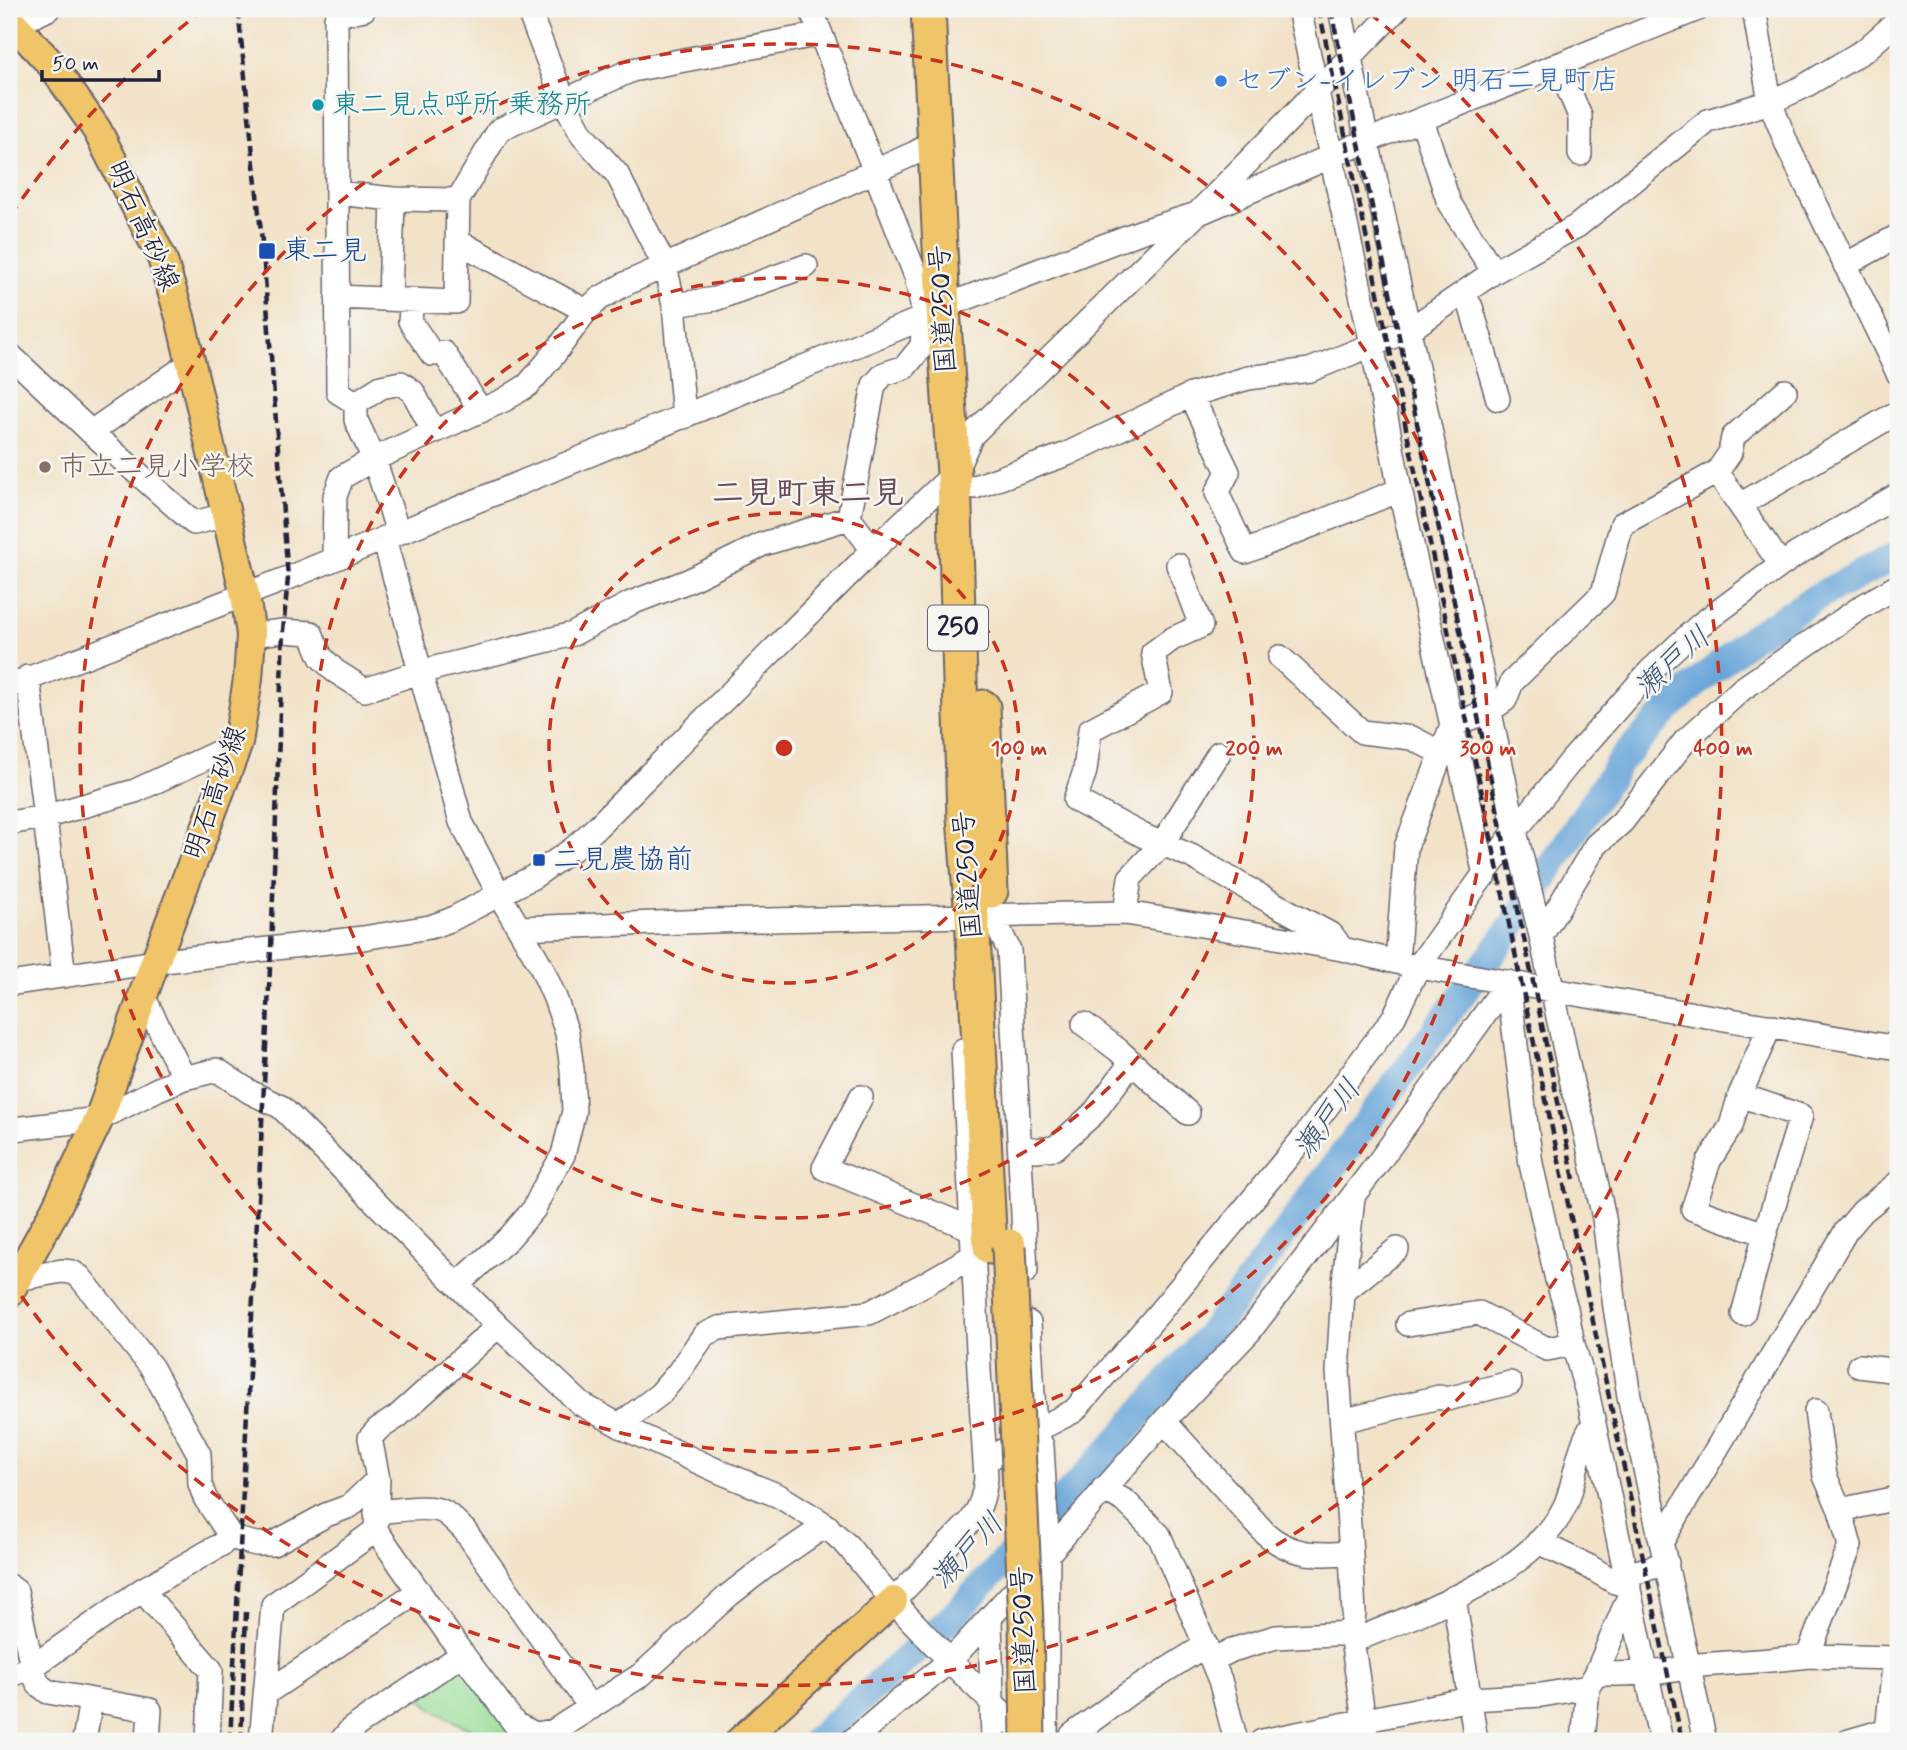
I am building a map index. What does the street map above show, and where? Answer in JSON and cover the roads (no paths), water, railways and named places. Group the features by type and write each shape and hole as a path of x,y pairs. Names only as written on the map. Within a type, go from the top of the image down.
{"highway":[{"name":"国道250号","path":"928,9 943,308 964,481 964,818 982,917 986,1244 1007,1624 1008,1741"},
{"name":"国道250号","path":"947,9 943,308 972,435 964,481"},
{"name":"国道250号","path":"986,1244 1038,1740"}],"main road":[{"name":"明石高砂線","path":"12,22 51,64 97,130 162,258 180,317 245,595 251,635 248,679 238,743 99,1119 55,1210 12,1278"},
{"path":"740,1741 896,1603"}],"street":[{"path":"12,22 48,9"},
{"path":"356,403 338,392 336,18 337,15 364,9"},
{"path":"528,9 564,101 582,135 617,174 665,266 674,305 684,417"},
{"path":"811,9 916,276 943,308"},
{"path":"1299,9 1372,344 1400,490 1485,874"},
{"path":"1340,9 1515,831 1604,1218 1629,1396 1705,1741"},
{"path":"972,435 1197,214 1397,9"},
{"path":"64,976 44,817 18,681 245,595 684,417 943,308 1140,232 1197,214 1367,141 1698,9"},
{"path":"1754,9 1770,102 1788,147 1898,373"},
{"path":"9,984 155,962 351,940 430,927 450,920 551,865 590,834 873,550 964,481 1067,454 1191,395 1248,378 1310,370 1409,330 1494,272 1577,226 1709,121 1804,88 1865,50 1898,21"},
{"path":"337,297 456,302 458,200 499,130 632,70 821,34"},
{"path":"1558,65 1580,116 1580,154"},
{"path":"1422,120 1449,203 1494,272"},
{"path":"334,558 335,496 342,477 374,459 504,400 528,385 586,311 599,299 625,284 934,142"},
{"path":"337,193 393,199 458,200"},
{"path":"393,199 401,300 410,321 432,354 444,352 481,411"},
{"path":"1845,265 1898,236"},
{"path":"457,240 586,311"},
{"path":"674,305 715,299 806,266"},
{"path":"1462,294 1471,307 1499,399"},
{"path":"873,550 849,518 874,385 884,373 905,367 922,346 943,308"},
{"path":"9,354 91,432 194,523 226,515"},
{"path":"91,432 189,363"},
{"path":"356,403 381,387 401,383 413,392 434,432"},
{"path":"986,1461 1038,1438 1074,1411 1166,1305 1305,1136 1394,1017 1407,964 1406,847 1452,725 1489,711 1505,700 1512,682 1602,593 1622,524 1717,472 1730,453 1733,437 1785,391"},
{"path":"1191,395 1228,472 1217,493 1245,552 1400,490"},
{"path":"356,403 356,420 374,459 419,672 461,822 540,964 567,1033 574,1111 564,1155 534,1209 509,1238 458,1284"},
{"path":"1740,505 1898,412"},
{"path":"1717,472 1781,565"},
{"path":"1407,964 1485,874 1515,831 1571,761 1650,671 1700,625 1781,565 1898,495"},
{"path":"251,635 283,631 312,633 321,657 335,671 365,690 419,672 573,634 631,603 688,580 763,544 849,518"},
{"path":"1178,565 1200,626 1171,639 1153,653 1161,692 1090,730 1085,771 1075,800 1144,836 1191,856 1332,935 1342,949"},
{"path":"1541,936 1596,845 1622,822 1685,741 1742,689 1863,606 1898,586"},
{"path":"1478,604 1493,665 1512,682"},
{"path":"1280,657 1362,732 1412,738 1441,753"},
{"path":"9,823 44,817 135,791 238,743"},
{"path":"1125,913 1130,878 1162,844 1219,753"},
{"path":"519,928 711,921 1125,913 1342,949 1407,964 1552,990 1898,1048"},
{"path":"982,917 1009,950 1038,1438 1048,1554 1038,1740"},
{"path":"852,1741 950,1661 1164,1421 1249,1332 1353,1197 1508,982"},
{"path":"1508,982 1531,1164 1557,1280 1594,1423 1661,1741"},
{"path":"143,996 184,1078"},
{"path":"1084,1024 1188,1113"},
{"path":"1765,1234 1693,1209 1709,1161 1731,1126 1740,1095 1770,1027"},
{"path":"1020,1146 1036,1150 1055,1148 1094,1113 1131,1063"},
{"path":"9,1128 99,1119 184,1078 217,1070 250,1092 281,1107 498,1326 581,1404 619,1425 718,1471 779,1496 828,1527 950,1661 993,1704 1038,1740 1081,1738 1128,1694 1209,1653 1232,1650 1276,1637 1352,1637 1454,1598 1492,1578 1547,1533 1565,1504 1584,1441 1594,1423"},
{"path":"1740,1095 1801,1116 1743,1314"},
{"path":"861,1097 824,1168 986,1244"},
{"path":"1583,1741 1592,1681 1629,1585 1664,1552 1846,1231 1863,1211 1898,1182"},
{"path":"1353,1197 1338,1372 1351,1553 1354,1615 1352,1637 1366,1730"},
{"path":"619,1425 660,1394 704,1335 719,1328 869,1312 923,1284 986,1244"},
{"path":"896,1603 971,1521 979,1510 984,1495 986,1244"},
{"path":"1343,1292 1397,1250"},
{"path":"12,1278 62,1270 80,1277 152,1367 199,1454 200,1484 205,1498 230,1535 256,1544 273,1544 326,1515 350,1506 378,1479"},
{"path":"1408,1324 1479,1313 1547,1349 1573,1344"},
{"path":"498,1326 397,1418 378,1429 370,1438 378,1479 376,1521 419,1591 463,1654 515,1724 529,1737 554,1731 641,1675 729,1595 765,1567 816,1532 828,1527"},
{"path":"1859,1366 1898,1371"},
{"path":"1342,1422 1440,1397 1447,1399 1510,1383"},
{"path":"1808,1656 1850,1546 1840,1510 1825,1476 1816,1411"},
{"path":"1164,1421 1277,1543 1300,1553 1351,1553"},
{"path":"1103,1489 1125,1501 1159,1535 1209,1653 1226,1699 1236,1741"},
{"path":"1840,1510 1898,1498"},
{"path":"261,1741 273,1605 376,1521 425,1509 441,1510 465,1531 591,1708"},
{"path":"9,1676 32,1667 142,1590 222,1544 230,1535"},
{"path":"1538,1542 1615,1582 1629,1585"},
{"path":"9,1586 16,1591 38,1684 48,1692 150,1710 148,1741"},
{"path":"142,1590 211,1670 208,1741"},
{"path":"266,1693 419,1591"},
{"path":"1454,1598 1476,1741"},
{"path":"990,1619 993,1741"},
{"path":"341,1741 351,1729 463,1654"},
{"path":"1262,1741 1366,1730 1470,1699 1542,1695 1592,1681 1690,1666 1774,1661 1808,1656 1897,1658 1887,1730 1849,1741"},
{"path":"84,1741 91,1700"}],"waterway":[{"name":"瀬戸川","path":"815,1741 953,1616 1112,1447 1208,1336 1509,931 1621,760 1676,701 1751,638 1820,595 1898,555"}],"railway":[{"path":"230,1741 271,949 283,631 288,578 263,252 238,9"},
{"path":"1319,9 1682,1741"},
{"path":"1331,9 1575,1184"},
{"path":"241,1741 246,1612"}],"place":[{"name":"セブン-イレブン 明石二見町店","path":"1221,81"},
{"name":"東二見点呼所 乗務所","path":"318,105"},
{"name":"東二見","path":"267,251"},
{"name":"市立二見小学校","path":"45,467"},
{"name":"二見農協前","path":"539,860"}],"district":[{"name":"二見町東二見","path":"808,494"}]}
